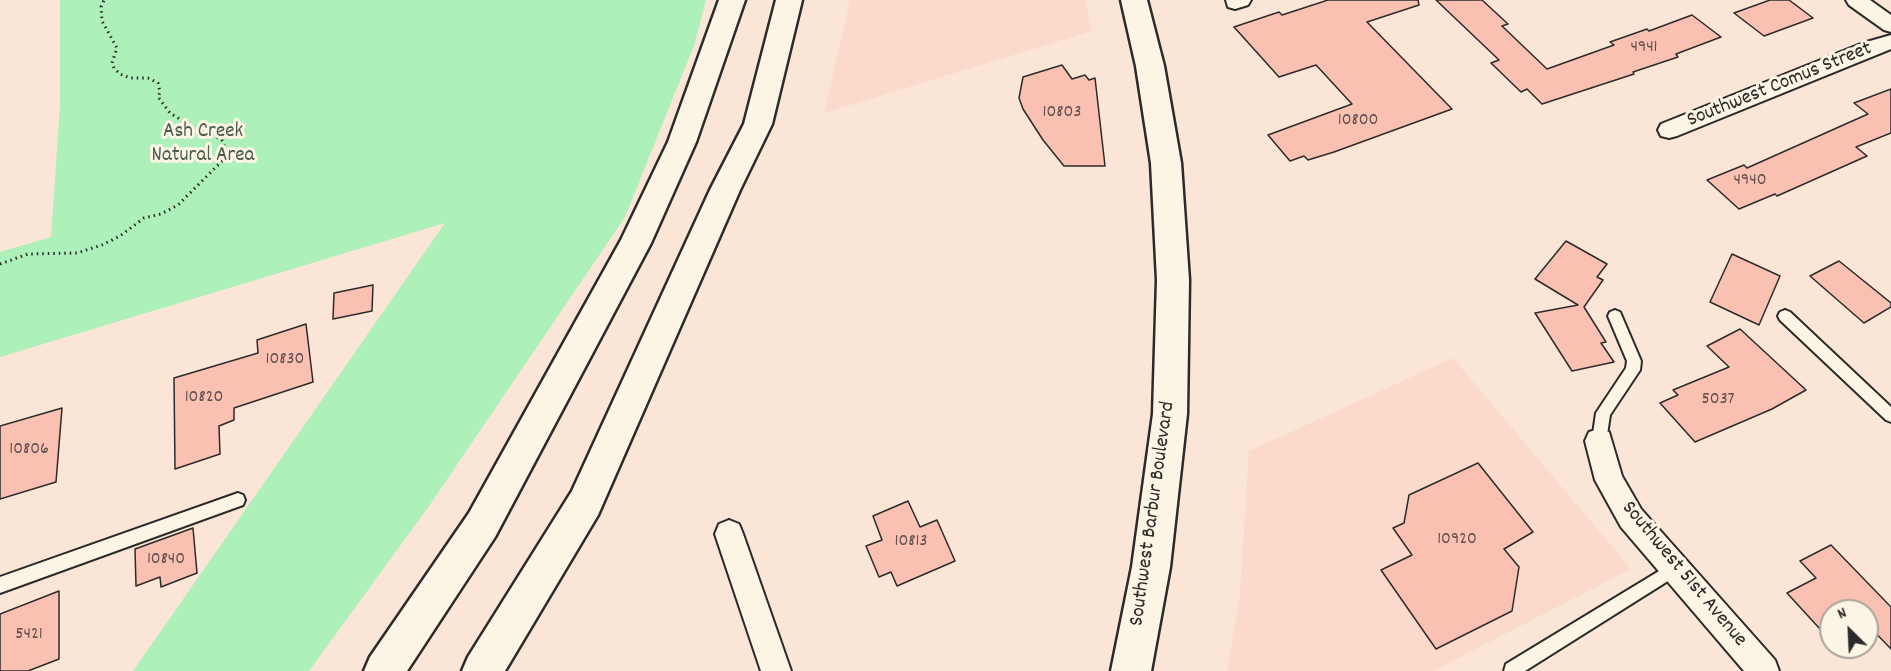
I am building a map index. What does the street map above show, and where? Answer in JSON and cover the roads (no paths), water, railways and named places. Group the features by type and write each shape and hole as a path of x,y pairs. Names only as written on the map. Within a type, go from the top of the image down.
{"main road":[{"path":"384,671 482,525 635,243 685,132 732,0"},
{"path":"482,671 590,493 720,200 758,124 789,0"},
{"name":"Southwest Barbur Boulevard","path":"1131,671 1151,567 1170,414 1173,280 1166,163 1150,66 1134,0"}],"street":[{"path":"1856,0 1891,25"},
{"name":"Southwest Comus Street","path":"1669,130 1891,42"},
{"name":"Southwest 51st Avenue","path":"1599,441 1604,465 1617,496 1631,518 1764,671"},
{"path":"729,534 776,671"}],"lane":[{"path":"1599,441 1604,413 1633,369 1634,361 1615,316"},
{"path":"1785,316 1891,416"},
{"path":"0,585 238,500"},
{"path":"1512,669 1674,569"}],"park label":[{"name":"Ash Creek Natural Area","path":"203,145"}]}
